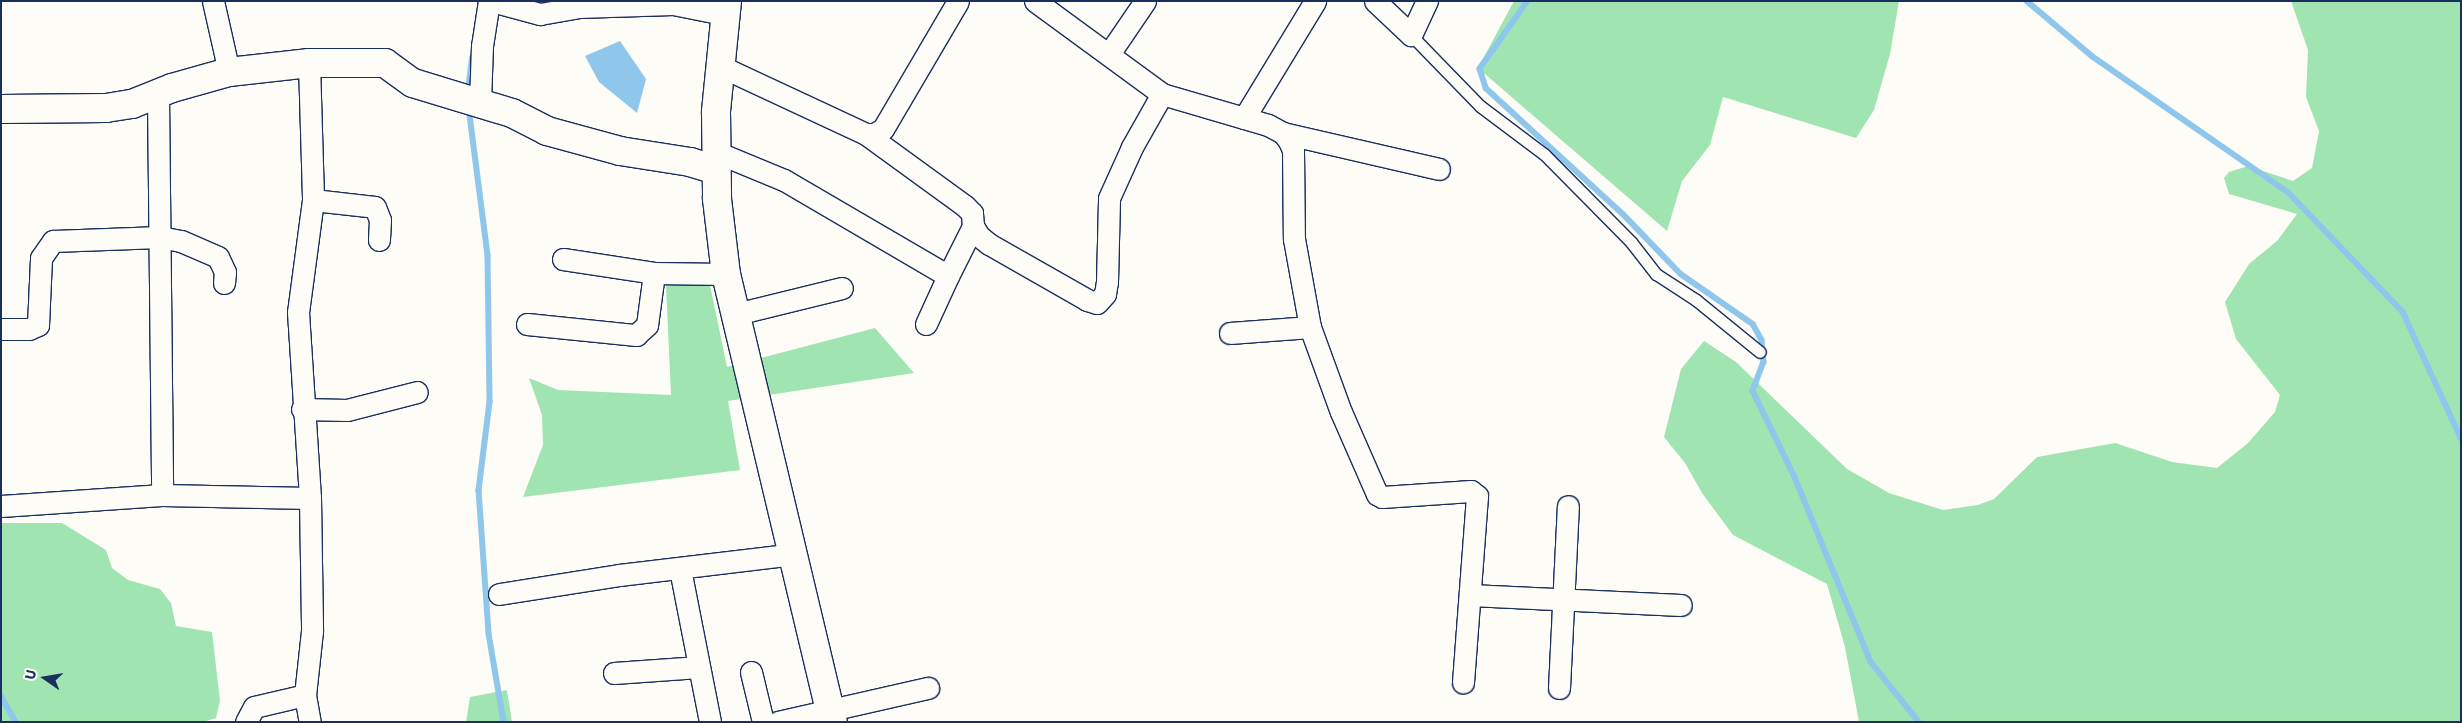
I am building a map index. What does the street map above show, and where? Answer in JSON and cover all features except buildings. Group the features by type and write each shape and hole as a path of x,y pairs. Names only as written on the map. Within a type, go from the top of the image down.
{"street":[{"path":"213,1 229,72"},
{"path":"471,102 490,1 540,14 578,7 673,4 725,8 720,66 716,161 726,274 832,716"},
{"path":"866,134 884,130 958,1"},
{"path":"1035,1 1162,94 1244,118 1283,134 1439,169"},
{"path":"1109,54 1145,1"},
{"path":"1244,118 1314,1"},
{"path":"1375,1 1411,35 1427,1"},
{"path":"1,109 106,108 132,104 172,88 229,72 309,64 385,63 413,83 512,113 547,131 584,142 716,161 784,180 948,276"},
{"path":"309,64 313,200 298,312 302,409 310,498 312,631 305,695 310,722"},
{"path":"720,66 866,134 972,213 973,226 926,324"},
{"path":"973,226 989,244 1087,300 1099,302 1105,294 1107,282 1109,198 1124,163 1162,94"},
{"path":"158,95 162,495"},
{"path":"1283,134 1292,150 1294,239 1310,327 1341,412 1377,494 1382,497 1471,491 1477,496 1463,682"},
{"path":"313,200 374,207 380,220 379,240"},
{"path":"1,329 28,329 38,324 41,258 53,241 160,237 206,249 218,258 225,272 224,283"},
{"path":"563,259 654,273 726,274"},
{"path":"527,324 636,334 647,325 654,273"},
{"path":"736,314 842,288"},
{"path":"1230,333 1310,327"},
{"path":"302,409 347,410 417,392"},
{"path":"1,506 162,495 310,498"},
{"path":"1558,688 1568,506"},
{"path":"499,594 619,575 794,554"},
{"path":"680,569 710,722"},
{"path":"1470,594 1681,605"},
{"path":"614,673 699,667"},
{"path":"751,672 763,722"},
{"path":"778,722 832,716 928,688"},
{"path":"246,722 254,707 305,695"}],"lane":[{"path":"1411,35 1480,106 1544,154 1631,242 1656,274 1696,300 1760,352"}],"green space":[{"path":"1514,1 1899,1 1890,54 1874,110 1856,138 1723,97 1710,145 1682,181 1667,231 1478,68"},
{"path":"2291,1 2461,1 2461,722 1859,722 1845,647 1827,584 1733,535 1702,493 1685,463 1664,437 1681,369 1704,341 1736,362 1847,469 1889,493 1943,510 1978,505 1994,499 2037,457 2115,443 2172,462 2217,468 2248,443 2275,412 2280,395 2236,339 2225,302 2249,264 2277,241 2297,214 2229,194 2224,178 2229,172 2248,166 2293,181 2312,168 2319,131 2306,97 2308,50"},
{"path":"666,285 710,285 727,367 875,328 914,373 728,401 740,470 523,497 543,445 542,415 529,378 558,390 671,395"},
{"path":"1,523 62,523 106,550 112,568 128,580 160,589 171,603 176,626 212,632 220,701 216,718 203,722 1,722"},
{"path":"507,690 512,722 466,722 470,697"}],"water":[{"path":"620,41 646,79 637,113 599,82 585,56"}],"waterway":[{"path":"1528,1 1480,69 1486,88 1623,214 1681,274 1753,324 1762,340 1764,362 1753,391 1794,475 1871,662 1919,722"},
{"path":"2027,1 2092,56 2288,192 2403,312 2461,438"},
{"path":"468,91 472,58"},
{"path":"469,107 488,256 490,402 479,490 489,634 504,722"},
{"path":"1,696 16,722"}]}
